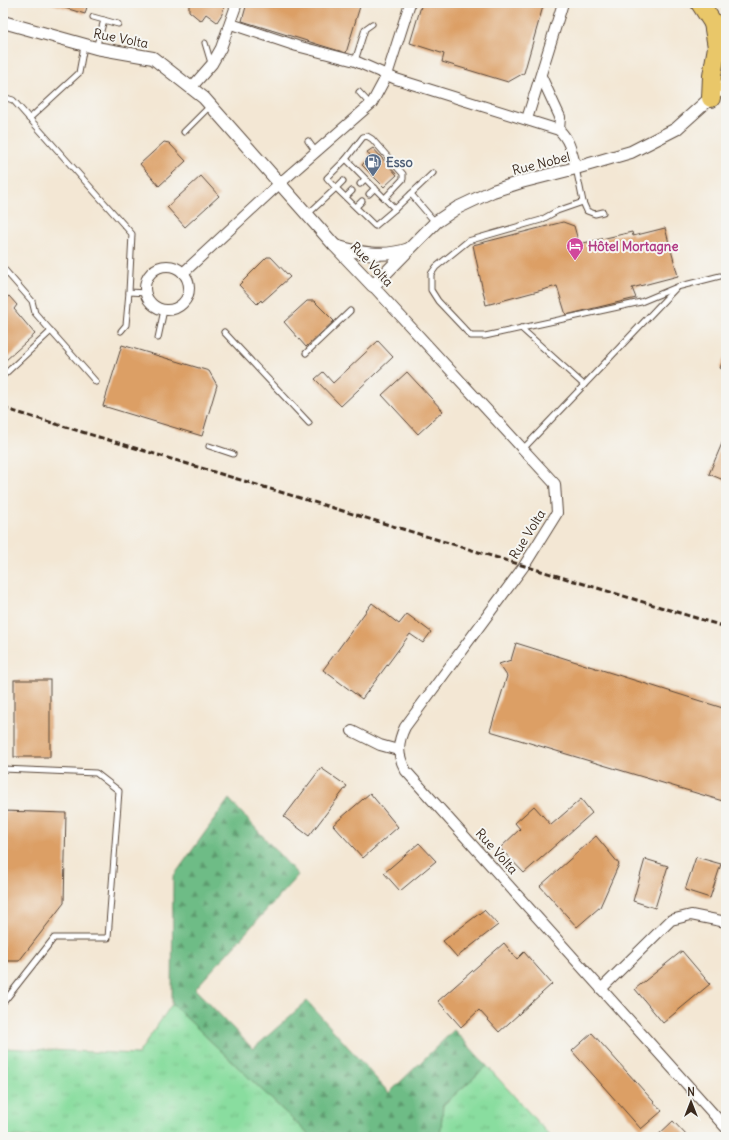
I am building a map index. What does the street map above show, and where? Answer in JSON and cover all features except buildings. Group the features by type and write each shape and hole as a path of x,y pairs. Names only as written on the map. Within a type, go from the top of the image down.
{"highway":[{"path":"700,3 720,28 712,76 711,98"}],"street":[{"path":"191,88 212,64 221,48 231,24 237,3"},
{"path":"183,273 279,184 370,104 387,75 410,3"},
{"path":"527,119 563,3"},
{"name":"Rue Volta","path":"3,22 96,48 153,58 191,88 210,106 335,246 555,484 557,513 524,566 405,727 400,738 398,750 400,762 406,771 726,1128"},
{"path":"231,24 309,50 355,61 387,75 559,130 569,143 576,168"},
{"path":"541,76 560,117 559,130"},
{"name":"Rue Nobel","path":"373,286 436,222 462,205 493,191 520,182 620,156 676,130 726,84"},
{"path":"335,246 358,252 380,254 398,253 412,248"},
{"path":"170,267 183,273 189,286 186,299 175,308 164,310 150,302 146,293 147,281 156,270 170,267"},
{"path":"352,731 380,745 398,750"},
{"path":"600,988 671,920 691,915 726,922"}],"lane":[{"path":"93,17 118,24"},
{"path":"96,48 104,20"},
{"path":"355,61 365,29 372,24"},
{"path":"205,44 212,64"},
{"path":"29,119 79,73 84,45"},
{"path":"359,92 370,104"},
{"path":"3,97 13,100 132,234 126,325 121,331"},
{"path":"184,132 210,106"},
{"path":"385,198 403,179 403,174 372,139 368,136 364,137 346,159 327,178 375,226 433,173"},
{"path":"308,141 316,152"},
{"path":"346,159 354,172 366,179 395,209"},
{"path":"576,168 583,202 587,211 595,214 603,212"},
{"path":"360,184 366,179"},
{"path":"307,215 343,182"},
{"path":"369,194 375,188"},
{"path":"346,197 352,191"},
{"path":"411,194 436,222"},
{"path":"356,207 362,201"},
{"path":"583,202 557,211 541,220 468,241 436,267 431,274 431,290 438,301 471,336 485,336 641,302 677,287 720,276"},
{"path":"3,268 32,301 35,313 96,382"},
{"path":"523,449 677,287"},
{"path":"129,292 146,293"},
{"path":"158,338 164,310"},
{"path":"306,353 350,311"},
{"path":"521,328 584,385"},
{"path":"5,374 52,331"},
{"path":"224,332 309,423"},
{"path":"209,446 233,454"},
{"path":"3,769 96,773 118,791 108,938 54,938 3,1003"}],"green space":[{"path":"229,799 298,875 195,989 253,1049 307,1001 389,1093 454,1030 487,1066 443,1105 440,1137 311,1137 172,1004 173,877"},
{"path":"172,1004 311,1137 3,1137 3,1048 138,1054"},
{"path":"487,1066 551,1137 440,1137 443,1105"}],"railway":[{"path":"3,408 726,627"}],"place":[{"name":"Esso","path":"373,177"},
{"name":"Hôtel Mortagne","path":"575,261"}]}
